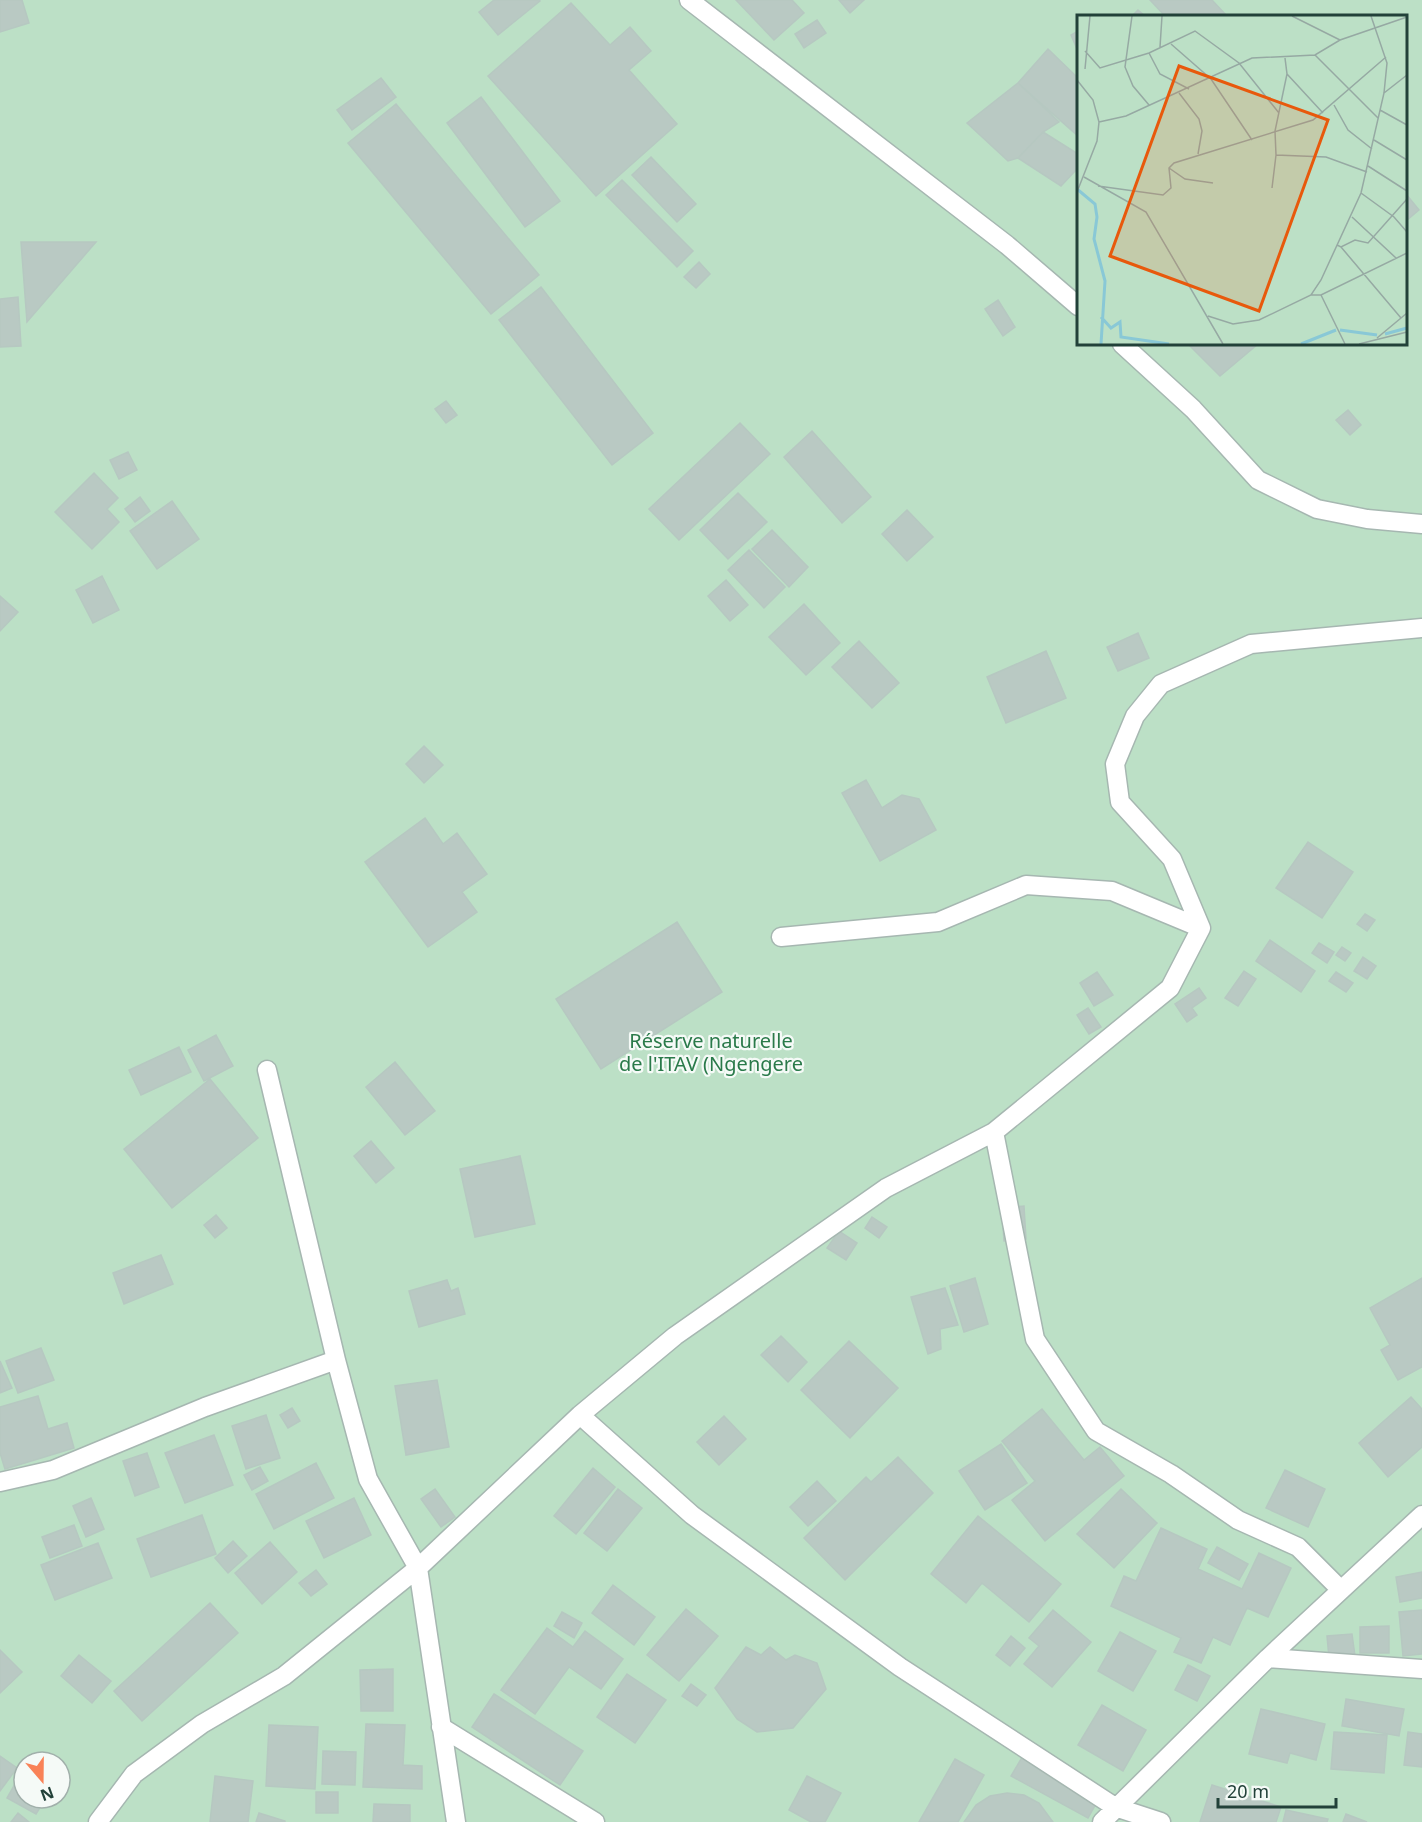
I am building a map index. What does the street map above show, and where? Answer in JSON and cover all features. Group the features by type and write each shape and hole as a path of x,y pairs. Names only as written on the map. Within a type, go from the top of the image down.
{"street":[{"path":"689,0 1007,245 1077,305"},
{"path":"1123,345 1193,409 1258,480 1317,509 1367,519 1422,524"},
{"path":"1201,928 1172,859 1120,802 1115,764 1135,716 1161,684 1251,644 1422,628"},
{"path":"781,937 938,922 1026,885 1112,891 1201,928"},
{"path":"98,1822 134,1774 202,1725 284,1676 418,1568 580,1415 675,1336 886,1188 994,1132 1170,988 1201,928"},
{"path":"267,1070 336,1360 368,1479 418,1568 456,1822"},
{"path":"994,1132 1035,1339 1096,1431 1171,1474 1238,1520 1298,1547 1341,1590"},
{"path":"0,1482 53,1470 205,1407 336,1360"},
{"path":"580,1415 692,1515 900,1667 1115,1807 1161,1822"},
{"path":"1102,1822 1268,1658 1422,1515"},
{"path":"1268,1658 1422,1668"},
{"path":"441,1727 595,1822"}],"green space":[{"name":"Réserve naturelle de l'ITAV (Ngengere","path":"0,0 1422,0 1422,1822 0,1822"}],"building":[{"path":"0,0 22,0 29,23 0,32"},
{"path":"494,0 540,1 498,35 479,12"},
{"path":"736,0 792,0 804,13 774,40"},
{"path":"839,0 864,0 850,13"},
{"path":"1150,0 1212,0 1226,15 1164,15"},
{"path":"571,3 610,45 630,27 651,51 629,70 677,124 596,196 488,76"},
{"path":"1138,10 1144,15 1133,15"},
{"path":"817,20 826,33 804,48 795,34"},
{"path":"1077,32 1077,49 1071,35"},
{"path":"1048,49 1077,77 1077,135 1018,83"},
{"path":"381,78 396,97 352,130 337,110"},
{"path":"1018,83 1059,122 1043,132 1018,158 1008,161 967,123"},
{"path":"481,97 560,201 525,227 447,123"},
{"path":"396,104 539,275 491,314 348,143"},
{"path":"1043,132 1077,153 1077,169 1061,186 1018,158"},
{"path":"651,157 696,204 677,222 632,175"},
{"path":"622,180 693,251 677,267 606,195"},
{"path":"1407,195 1419,210 1407,220"},
{"path":"21,242 96,242 27,322"},
{"path":"699,262 710,274 696,288 684,277"},
{"path":"541,287 653,433 612,465 499,320"},
{"path":"18,297 21,346 0,347 0,299"},
{"path":"998,300 1015,327 1003,336 985,309"},
{"path":"1189,345 1257,345 1220,376"},
{"path":"446,401 457,415 446,423 435,409"},
{"path":"1348,410 1361,425 1350,435 1336,420"},
{"path":"740,423 770,454 679,540 649,509"},
{"path":"812,431 871,497 842,523 784,457"},
{"path":"128,452 137,470 119,479 110,460"},
{"path":"94,473 118,498 107,509 119,522 92,549 55,512"},
{"path":"738,493 767,522 728,559 700,530"},
{"path":"140,497 150,511 135,522 125,509"},
{"path":"172,501 199,539 157,569 130,531"},
{"path":"907,510 933,537 907,561 882,534"},
{"path":"772,530 808,567 789,587 752,549"},
{"path":"749,550 785,587 764,608 728,570"},
{"path":"102,576 119,610 93,623 76,590"},
{"path":"726,580 748,605 730,621 708,596"},
{"path":"0,596 18,612 0,631"},
{"path":"804,604 840,643 806,675 769,637"},
{"path":"1138,633 1149,658 1118,671 1107,647"},
{"path":"859,641 899,683 872,708 832,667"},
{"path":"1046,651 1066,698 1006,723 987,677"},
{"path":"424,746 443,765 424,783 406,764"},
{"path":"866,780 882,808 902,795 919,799 936,830 880,861 842,793"},
{"path":"425,818 443,844 457,833 487,874 462,892 477,912 428,947 365,862"},
{"path":"1308,842 1353,872 1322,918 1276,888"},
{"path":"1365,914 1375,920 1367,931 1357,924"},
{"path":"677,922 722,992 601,1069 556,999"},
{"path":"1270,940 1315,971 1301,992 1256,961"},
{"path":"1319,943 1334,952 1327,963 1312,953"},
{"path":"1342,947 1351,953 1345,961 1336,955"},
{"path":"1363,957 1376,966 1367,979 1354,971"},
{"path":"1244,971 1256,979 1238,1006 1225,998"},
{"path":"1097,972 1113,995 1094,1006 1080,983"},
{"path":"1336,972 1353,983 1346,992 1329,981"},
{"path":"1199,988 1206,998 1192,1008 1197,1015 1187,1022 1175,1004"},
{"path":"1088,1008 1101,1027 1089,1034 1077,1015"},
{"path":"216,1035 233,1066 204,1081 188,1050"},
{"path":"179,1047 191,1072 141,1095 129,1070"},
{"path":"395,1062 435,1111 405,1135 366,1087"},
{"path":"210,1079 258,1138 172,1208 124,1149"},
{"path":"371,1141 394,1168 376,1183 354,1156"},
{"path":"520,1156 535,1224 475,1237 460,1169"},
{"path":"1024,1206 1026,1239 1004,1241 1002,1208"},
{"path":"216,1215 227,1228 215,1238 204,1225"},
{"path":"872,1217 887,1227 879,1238 865,1228"},
{"path":"839,1231 857,1243 846,1260 827,1248"},
{"path":"161,1255 173,1284 124,1304 113,1273"},
{"path":"975,1278 988,1324 964,1332 950,1286"},
{"path":"1422,1278 1422,1367 1398,1380 1381,1350 1390,1345 1370,1308"},
{"path":"447,1280 451,1291 458,1288 465,1314 419,1327 409,1291"},
{"path":"945,1288 958,1325 940,1329 941,1349 928,1354 911,1297"},
{"path":"781,1336 807,1362 788,1382 761,1355"},
{"path":"849,1341 898,1388 850,1438 801,1390"},
{"path":"41,1348 54,1380 18,1393 6,1361"},
{"path":"0,1361 12,1388 0,1393"},
{"path":"437,1380 449,1447 406,1455 395,1386"},
{"path":"38,1396 48,1429 67,1423 74,1448 5,1469 0,1453 0,1407"},
{"path":"1411,1397 1422,1409 1422,1447 1388,1477 1359,1443"},
{"path":"292,1408 300,1421 288,1428 280,1415"},
{"path":"1042,1409 1084,1460 1100,1447 1124,1476 1045,1541 1012,1500 1035,1481 1002,1441"},
{"path":"266,1415 280,1458 246,1469 232,1426"},
{"path":"724,1416 746,1439 719,1465 697,1442"},
{"path":"214,1435 233,1485 185,1503 165,1453"},
{"path":"1001,1444 1027,1483 985,1510 959,1471"},
{"path":"147,1453 159,1487 135,1496 123,1461"},
{"path":"898,1457 933,1493 845,1580 804,1538 866,1477 871,1482"},
{"path":"316,1463 334,1498 274,1529 256,1494"},
{"path":"260,1467 268,1481 252,1490 244,1475"},
{"path":"593,1468 615,1487 576,1534 554,1516"},
{"path":"1285,1470 1325,1489 1308,1527 1266,1508"},
{"path":"817,1481 836,1501 808,1526 790,1507"},
{"path":"435,1489 455,1517 441,1527 421,1499"},
{"path":"618,1489 642,1508 607,1551 584,1533"},
{"path":"1121,1489 1157,1523 1114,1568 1077,1534"},
{"path":"91,1498 104,1529 86,1537 73,1506"},
{"path":"354,1498 371,1535 324,1558 306,1521"},
{"path":"202,1515 216,1554 151,1577 137,1539"},
{"path":"978,1516 1061,1584 1029,1622 982,1583 966,1603 931,1574"},
{"path":"74,1525 82,1546 50,1558 42,1537"},
{"path":"1161,1528 1207,1549 1198,1569 1242,1589 1259,1553 1291,1568 1268,1617 1247,1608 1230,1645 1213,1637 1201,1663 1174,1652 1181,1638 1111,1606 1124,1576 1136,1581"},
{"path":"233,1541 247,1556 228,1573 215,1558"},
{"path":"270,1542 297,1572 262,1604 235,1573"},
{"path":"98,1543 112,1578 55,1600 41,1565"},
{"path":"1217,1547 1248,1564 1239,1580 1208,1563"},
{"path":"316,1570 327,1584 311,1596 299,1583"},
{"path":"1422,1572 1422,1598 1400,1602 1396,1577"},
{"path":"613,1585 655,1617 634,1645 592,1613"},
{"path":"210,1603 238,1633 142,1721 114,1691"},
{"path":"686,1609 718,1636 679,1681 647,1655"},
{"path":"1053,1610 1091,1642 1052,1687 1024,1664 1039,1646 1029,1638"},
{"path":"1422,1610 1422,1654 1403,1656 1399,1612"},
{"path":"562,1612 582,1623 574,1638 554,1626"},
{"path":"1389,1626 1389,1653 1360,1653 1360,1627"},
{"path":"547,1628 573,1647 585,1631 623,1659 601,1689 569,1667 535,1714 501,1690"},
{"path":"1120,1632 1156,1651 1133,1691 1098,1671"},
{"path":"1352,1634 1355,1656 1329,1658 1327,1636"},
{"path":"1011,1636 1025,1648 1010,1666 996,1655"},
{"path":"746,1647 761,1655 770,1647 786,1660 795,1655 817,1663 826,1689 793,1728 757,1732 737,1719 715,1688"},
{"path":"0,1650 22,1672 0,1693"},
{"path":"79,1655 111,1681 92,1703 61,1676"},
{"path":"1188,1665 1210,1676 1197,1701 1175,1690"},
{"path":"393,1669 393,1711 361,1711 360,1670"},
{"path":"627,1674 666,1700 635,1743 597,1717"},
{"path":"691,1684 706,1695 697,1706 682,1696"},
{"path":"494,1694 583,1751 560,1785 472,1727"},
{"path":"1346,1699 1404,1709 1399,1736 1342,1726"},
{"path":"1102,1705 1146,1730 1123,1771 1078,1745"},
{"path":"1261,1709 1325,1724 1316,1760 1290,1753 1287,1763 1249,1754"},
{"path":"366,1724 405,1725 403,1765 422,1766 422,1789 363,1787"},
{"path":"269,1725 318,1727 315,1789 266,1786"},
{"path":"1334,1732 1387,1735 1384,1773 1331,1769"},
{"path":"1408,1732 1422,1734 1422,1767 1404,1765"},
{"path":"323,1751 356,1752 355,1785 322,1784"},
{"path":"1024,1754 1101,1795 1088,1818 1011,1776"},
{"path":"0,1756 12,1764 12,1775 0,1791"},
{"path":"955,1759 984,1775 958,1822 919,1822"},
{"path":"215,1776 253,1781 248,1822 210,1822"},
{"path":"807,1776 841,1793 825,1822 811,1822 789,1810"},
{"path":"1212,1785 1281,1807 1276,1822 1200,1822"},
{"path":"12,1789 12,1801 7,1798"},
{"path":"316,1792 338,1792 338,1813 316,1813"},
{"path":"1007,1793 1024,1795 1039,1803 1053,1822 964,1822 976,1805 990,1796"},
{"path":"374,1804 410,1805 410,1822 373,1822"},
{"path":"1286,1810 1328,1819 1327,1822 1283,1822"},
{"path":"18,1813 29,1822 11,1822"},
{"path":"259,1813 285,1821 285,1822 256,1822"},
{"path":"1346,1814 1367,1822 1343,1822"}]}
